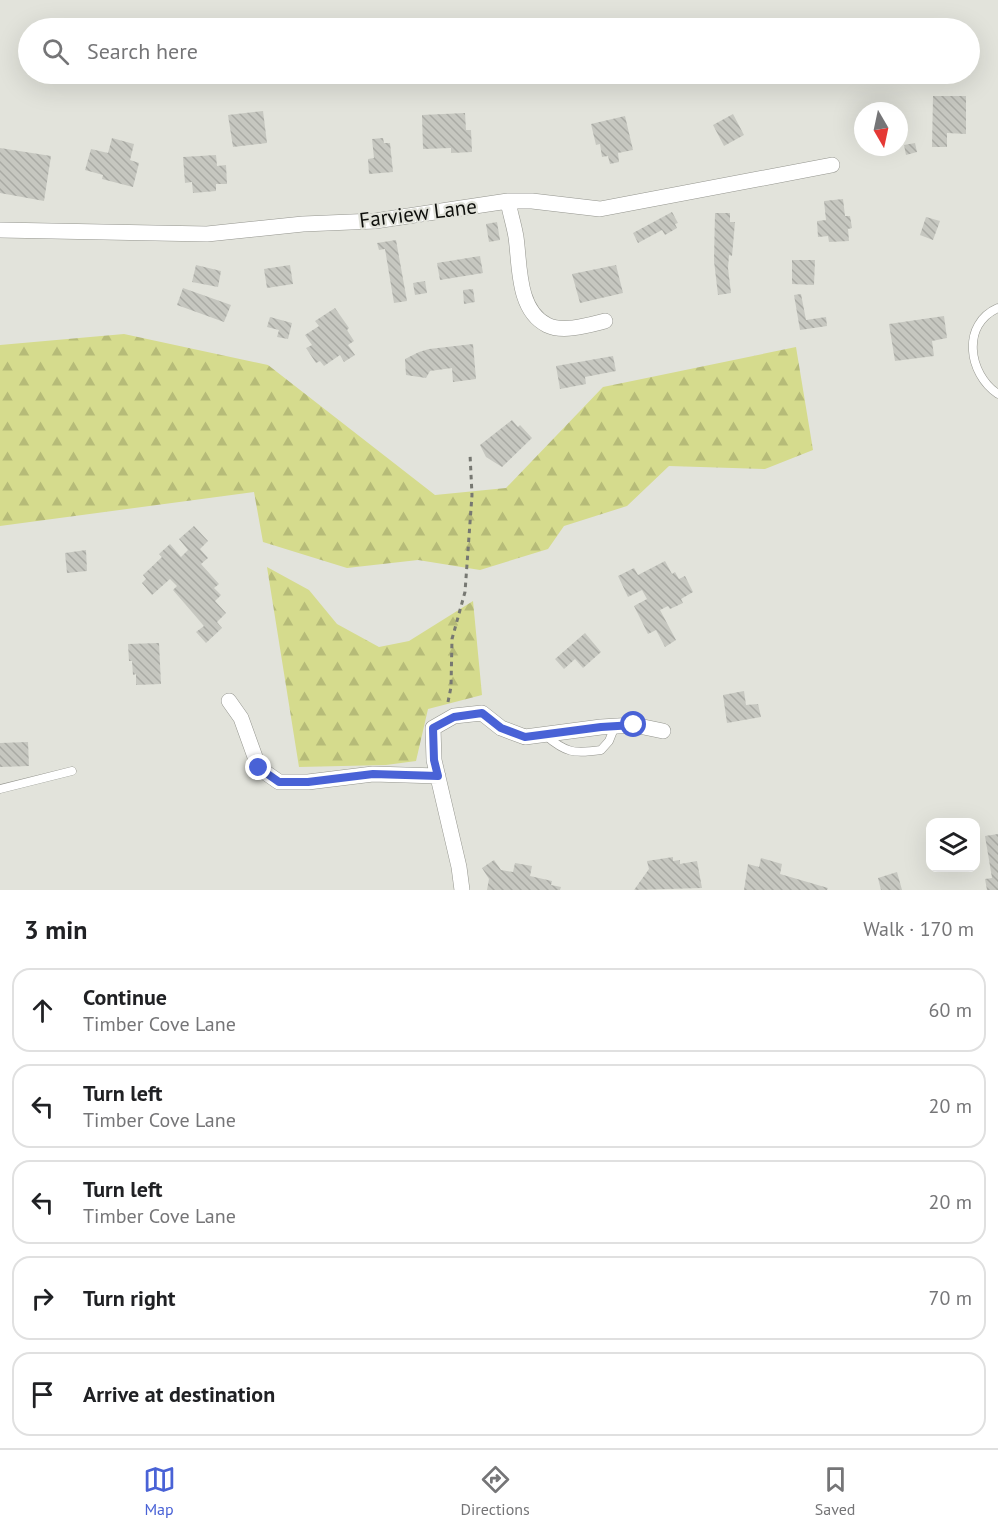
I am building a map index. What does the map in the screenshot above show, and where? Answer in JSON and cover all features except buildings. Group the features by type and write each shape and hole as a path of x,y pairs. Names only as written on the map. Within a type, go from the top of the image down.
{"street":[{"name":"Farview Lane","path":"0,230 207,234 303,224 375,220 508,201 532,201 600,209 832,165"},
{"path":"508,201 516,234 527,304 537,318 548,326 576,328 605,321"},
{"path":"229,701 241,718 259,768 279,782 308,782 373,774 438,776"},
{"path":"462,890 459,867 434,760 433,728 454,717 482,713 501,728 525,737 634,725 663,731"}],"lane":[{"path":"998,308 981,319 977,326 973,348 982,379 998,394"},
{"path":"544,734 561,749 582,753 601,750 609,741 615,726"},
{"path":"0,789 72,771"}],"path":[{"path":"444,722 451,687 452,639 465,592 472,495 470,454"}],"green space":[{"path":"124,334 268,365 435,495 506,488 603,387 796,347 813,450 765,469 669,466 627,506 564,526 548,549 480,570 418,560 347,568 263,542 254,492 0,526 0,345"},
{"path":"267,567 309,590 337,624 379,647 409,641 473,601 482,695 428,709 416,761 386,765 299,767"}],"route":[{"path":"259,768 279,782 308,782 373,774 438,776 434,760 433,728 454,717 482,713 501,728 525,737 634,725"}]}
